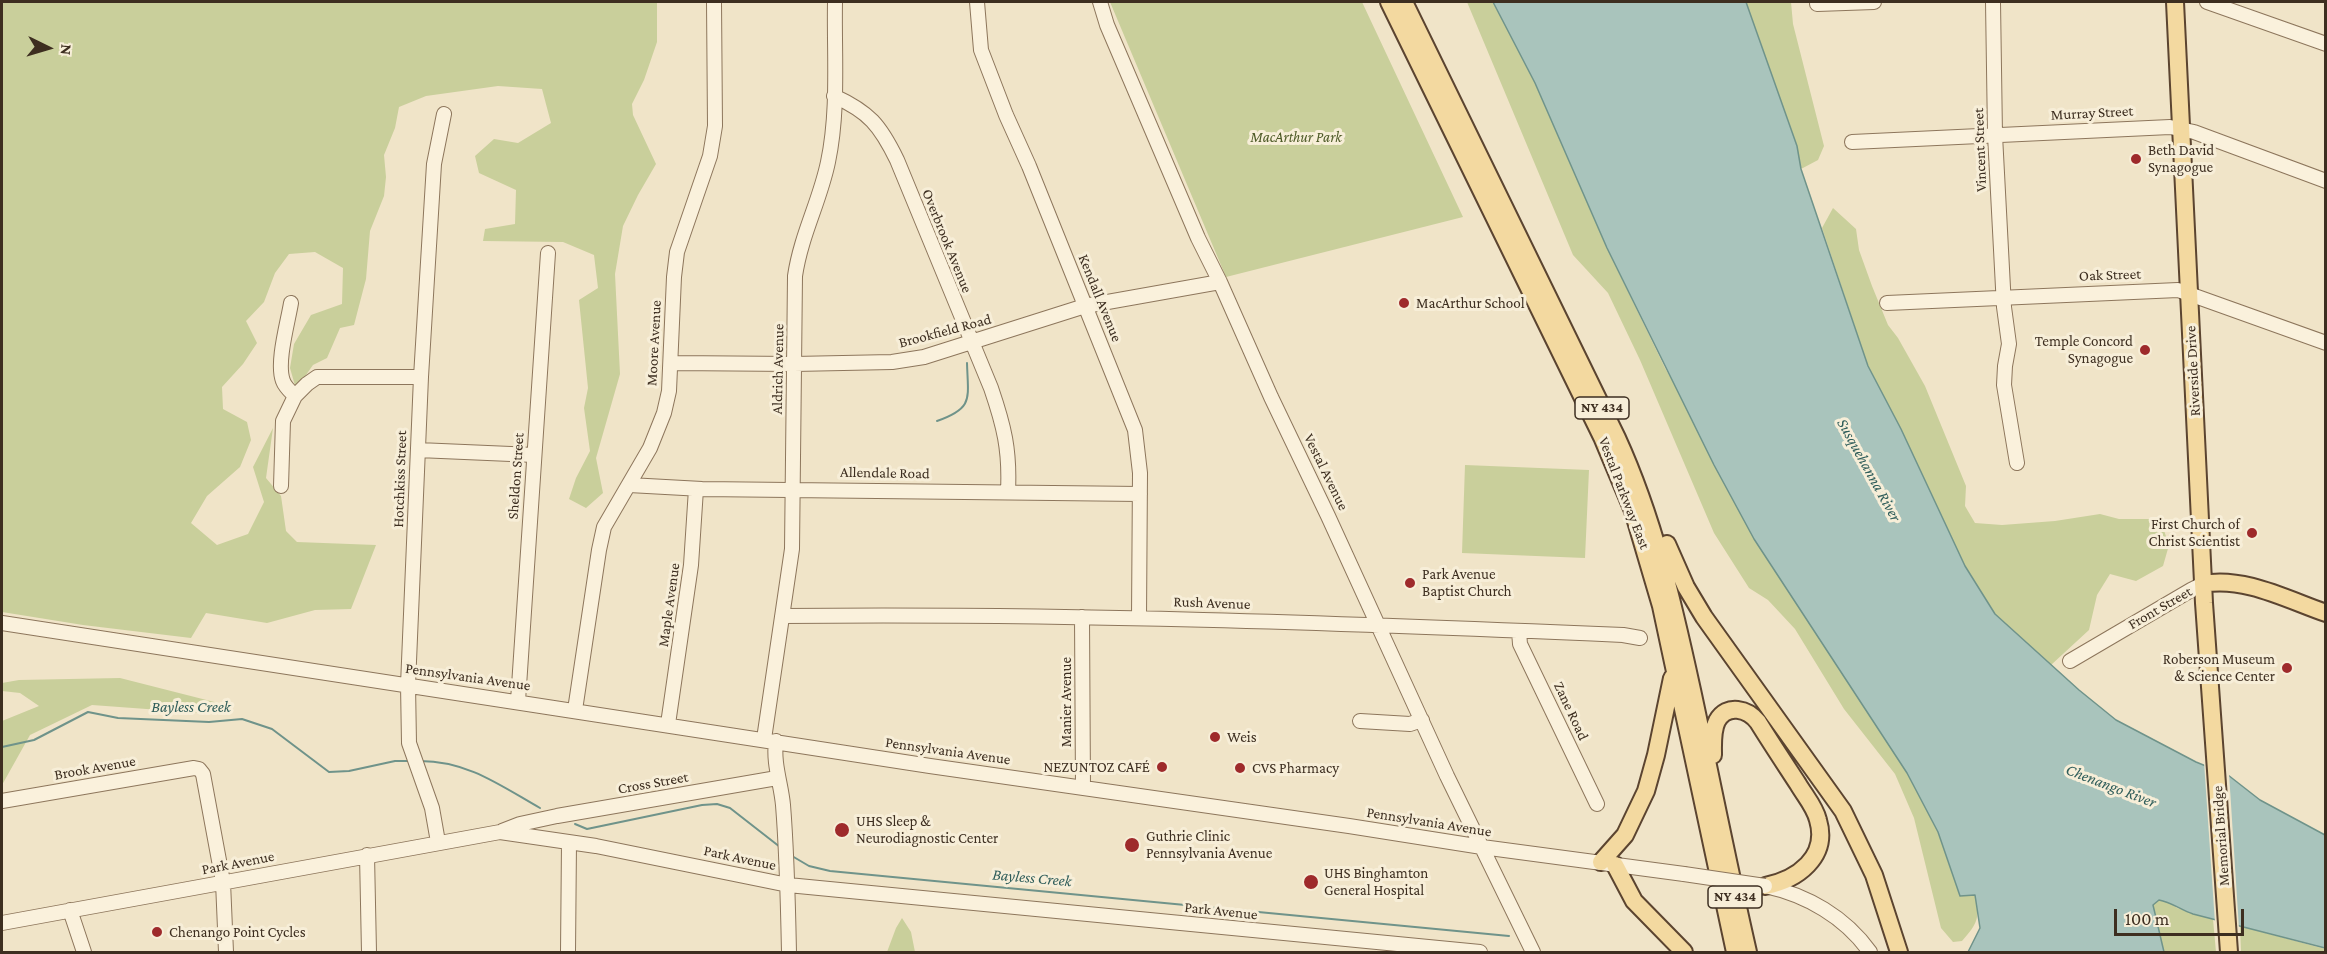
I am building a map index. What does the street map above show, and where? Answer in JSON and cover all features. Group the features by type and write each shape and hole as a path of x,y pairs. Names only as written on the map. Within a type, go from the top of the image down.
{"main road":[{"name":"Vestal Parkway East","path":"1389,2 1614,464 1646,548 1670,645 1735,952"},
{"name":"Vestal Parkway East","path":"1404,2 1614,431 1638,488 1657,543 1674,604 1727,862 1748,952"},
{"name":"Riverside Drive","path":"2175,2 2203,584 2215,740"},
{"path":"1638,488 1647,492 1678,570 1704,617 1829,789 1851,826 1877,884 1899,952"},
{"name":"Front Street","path":"2203,584 2224,582 2247,586 2325,613"},
{"path":"1670,645 1671,688 1646,791 1608,863 1634,901 1684,952"},
{"path":"1718,810 1713,747 1715,727 1725,712 1744,711 1758,722 1813,808 1820,827 1818,848 1808,866 1787,880 1765,886"},
{"name":"Memorial Bridge","path":"2215,740 2229,952"}],"street":[{"name":"Moore Avenue","path":"575,710 604,527 650,448 664,413 669,391 677,252 710,156 715,126 714,2"},
{"name":"Aldrich Avenue","path":"770,740 782,616 792,549 795,276 803,237 826,173 833,132 835,2"},
{"name":"Kendall Avenue","path":"977,2 981,50 1135,430 1139,454 1140,494 1139,617"},
{"name":"Vestal Avenue","path":"1100,2 1107,25 1198,238 1531,952"},
{"path":"1817,4 1874,2"},
{"name":"Vincent Street","path":"1993,2 1995,135 2004,307 2009,344 2004,385 2017,463"},
{"path":"2207,2 2325,45"},
{"name":"Overbrook Avenue","path":"834,96 861,109 873,120 887,139 991,388 1003,423 1008,448 1008,491"},
{"name":"Hotchkiss Street","path":"438,842 432,808 409,743 408,685 421,377 435,164 444,114"},
{"name":"Murray Street","path":"1852,142 2155,127 2181,129 2325,181"},
{"name":"Sheldon Street","path":"519,701 548,253"},
{"name":"Brookfield Road","path":"672,363 892,362 924,357 1085,306 1220,282"},
{"name":"Oak Street","path":"1887,303 2178,290 2325,343"},
{"path":"291,303 282,354 282,375 284,383 295,396"},
{"path":"281,486 283,421 295,396 307,384 317,377 421,377"},
{"path":"418,450 534,455"},
{"name":"Allendale Road","path":"629,485 696,489 1140,494"},
{"name":"Maple Avenue","path":"668,724 692,565 696,489"},
{"name":"Front Street","path":"2070,661 2203,584"},
{"name":"Rush Avenue","path":"782,616 1139,617 1623,635 1640,638"},
{"name":"Manier Avenue","path":"1082,617 1083,788"},
{"name":"Pennsylvania Avenue","path":"2,623 1083,788 1765,886 1790,893 1822,908 1845,925 1870,952"},
{"name":"Zane Road","path":"1519,631 1521,644 1597,804"},
{"path":"1360,721 1410,724 1422,720"},
{"path":"770,740 782,798 787,862 789,952"},
{"name":"Brook Avenue","path":"2,801 199,769 203,774 223,882"},
{"name":"Cross Street","path":"500,832 520,824 557,816 777,778"},
{"name":"Park Avenue","path":"2,923 500,832 788,885 1480,952"},
{"path":"568,952 569,843"},
{"path":"368,855 369,952"},
{"path":"223,882 226,952"},
{"path":"70,910 84,952"}],"green space":[{"path":"2,2 657,2 657,42 644,80 632,104 633,115 656,164 623,226 615,274 620,374 596,458 603,493 586,508 569,499 576,478 590,451 584,408 588,388 579,300 598,288 594,255 563,242 483,241 485,229 515,224 516,190 479,173 475,156 494,139 518,143 551,123 542,89 498,86 426,96 399,107 395,128 384,155 386,177 384,196 370,231 366,279 354,325 340,328 327,358 313,365 296,389 290,368 294,344 311,315 342,304 343,268 315,252 289,254 275,273 264,302 246,321 257,343 243,364 222,387 223,409 247,422 251,440 240,467 207,496 191,523 217,545 248,534 264,502 253,467 273,428 266,478 281,496 286,531 297,542 376,545 351,609 315,610 267,623 206,613 191,638 83,625 2,612"},
{"name":"MacArthur Park","path":"1110,2 1362,2 1463,217 1226,277"},
{"path":"1467,2 1493,2 1535,83 1607,248 1665,368 1862,702 1907,773 1938,832 1960,896 1975,895 1976,920 1962,941 1953,942 1941,928 1914,818 1895,774 1844,709 1795,629 1768,600 1749,588 1714,533 1640,360 1608,293 1573,255"},
{"path":"1746,2 1791,2 1793,24 1824,146 1818,160 1801,169 1797,146"},
{"path":"1833,208 1856,229 1859,250 1872,286 1888,325 1898,338 1925,386 1966,486 1965,506 1975,523 2002,525 2055,521 2100,514 2119,519 2160,519 2169,545 2163,566 2136,581 2110,574 2097,595 2089,630 2051,665 1995,614 1965,566 1901,429 1868,366 1822,228"},
{"path":"1465,465 1589,470 1585,558 1462,553"},
{"path":"120,678 234,707 201,713 92,705 30,735 2,785 2,721 39,706 20,693 2,691 2,683 19,680"},
{"path":"2159,900 2213,919 2216,952 2164,952 2153,905"},
{"path":"902,918 911,932 915,952 887,952 896,928"},
{"path":"2240,926 2325,949 2325,952 2241,952"}],"water":[{"path":"1493,2 1746,2 1797,146 1801,169 1868,366 1901,429 1965,566 1995,614 2079,690 2116,720 2196,762 2228,775 2260,800 2325,835 2325,948 2193,914 2159,900 2153,905 2164,952 1968,952 1980,928 1975,895 1960,896 1938,832 1907,773 1754,539 1714,465 1607,248 1535,83"}],"pier":[{"path":"2204,762 2229,773 2239,929 2215,923"}],"waterway":[{"path":"937,421 957,412 966,401 968,394 967,363"},
{"name":"Bayless Creek","path":"2,747 34,740 88,712 118,718 209,722 242,719 272,729 329,772 408,761"},
{"name":"Bayless Creek","path":"420,761 454,765 469,770 498,783 540,808"},
{"name":"Bayless Creek","path":"575,824 587,829 702,805 717,804 730,808 780,847"},
{"name":"Bayless Creek","path":"792,856 809,866 830,871 1509,936"}],"place":[{"name":"Beth David Synagogue","path":"2136,159"},
{"name":"MacArthur School","path":"1404,303"},
{"name":"Temple Concord Synagogue","path":"2145,350"},
{"name":"First Church of Christ Scientist","path":"2252,533"},
{"name":"Park Avenue Baptist Church","path":"1410,583"},
{"name":"Roberson Museum & Science Center","path":"2287,668"},
{"name":"Weis","path":"1215,737"},
{"name":"NEZUNTOZ CAFÉ","path":"1162,767"},
{"name":"CVS Pharmacy","path":"1240,768"},
{"name":"UHS Sleep & Neurodiagnostic Center","path":"842,830"},
{"name":"Guthrie Clinic Pennsylvania Avenue","path":"1132,845"},
{"name":"UHS Binghamton General Hospital","path":"1311,882"},
{"name":"Chenango Point Cycles","path":"157,932"}],"water label":[{"name":"Susquehanna River","path":"1869,470"},
{"name":"Chenango River","path":"2111,786"}]}
